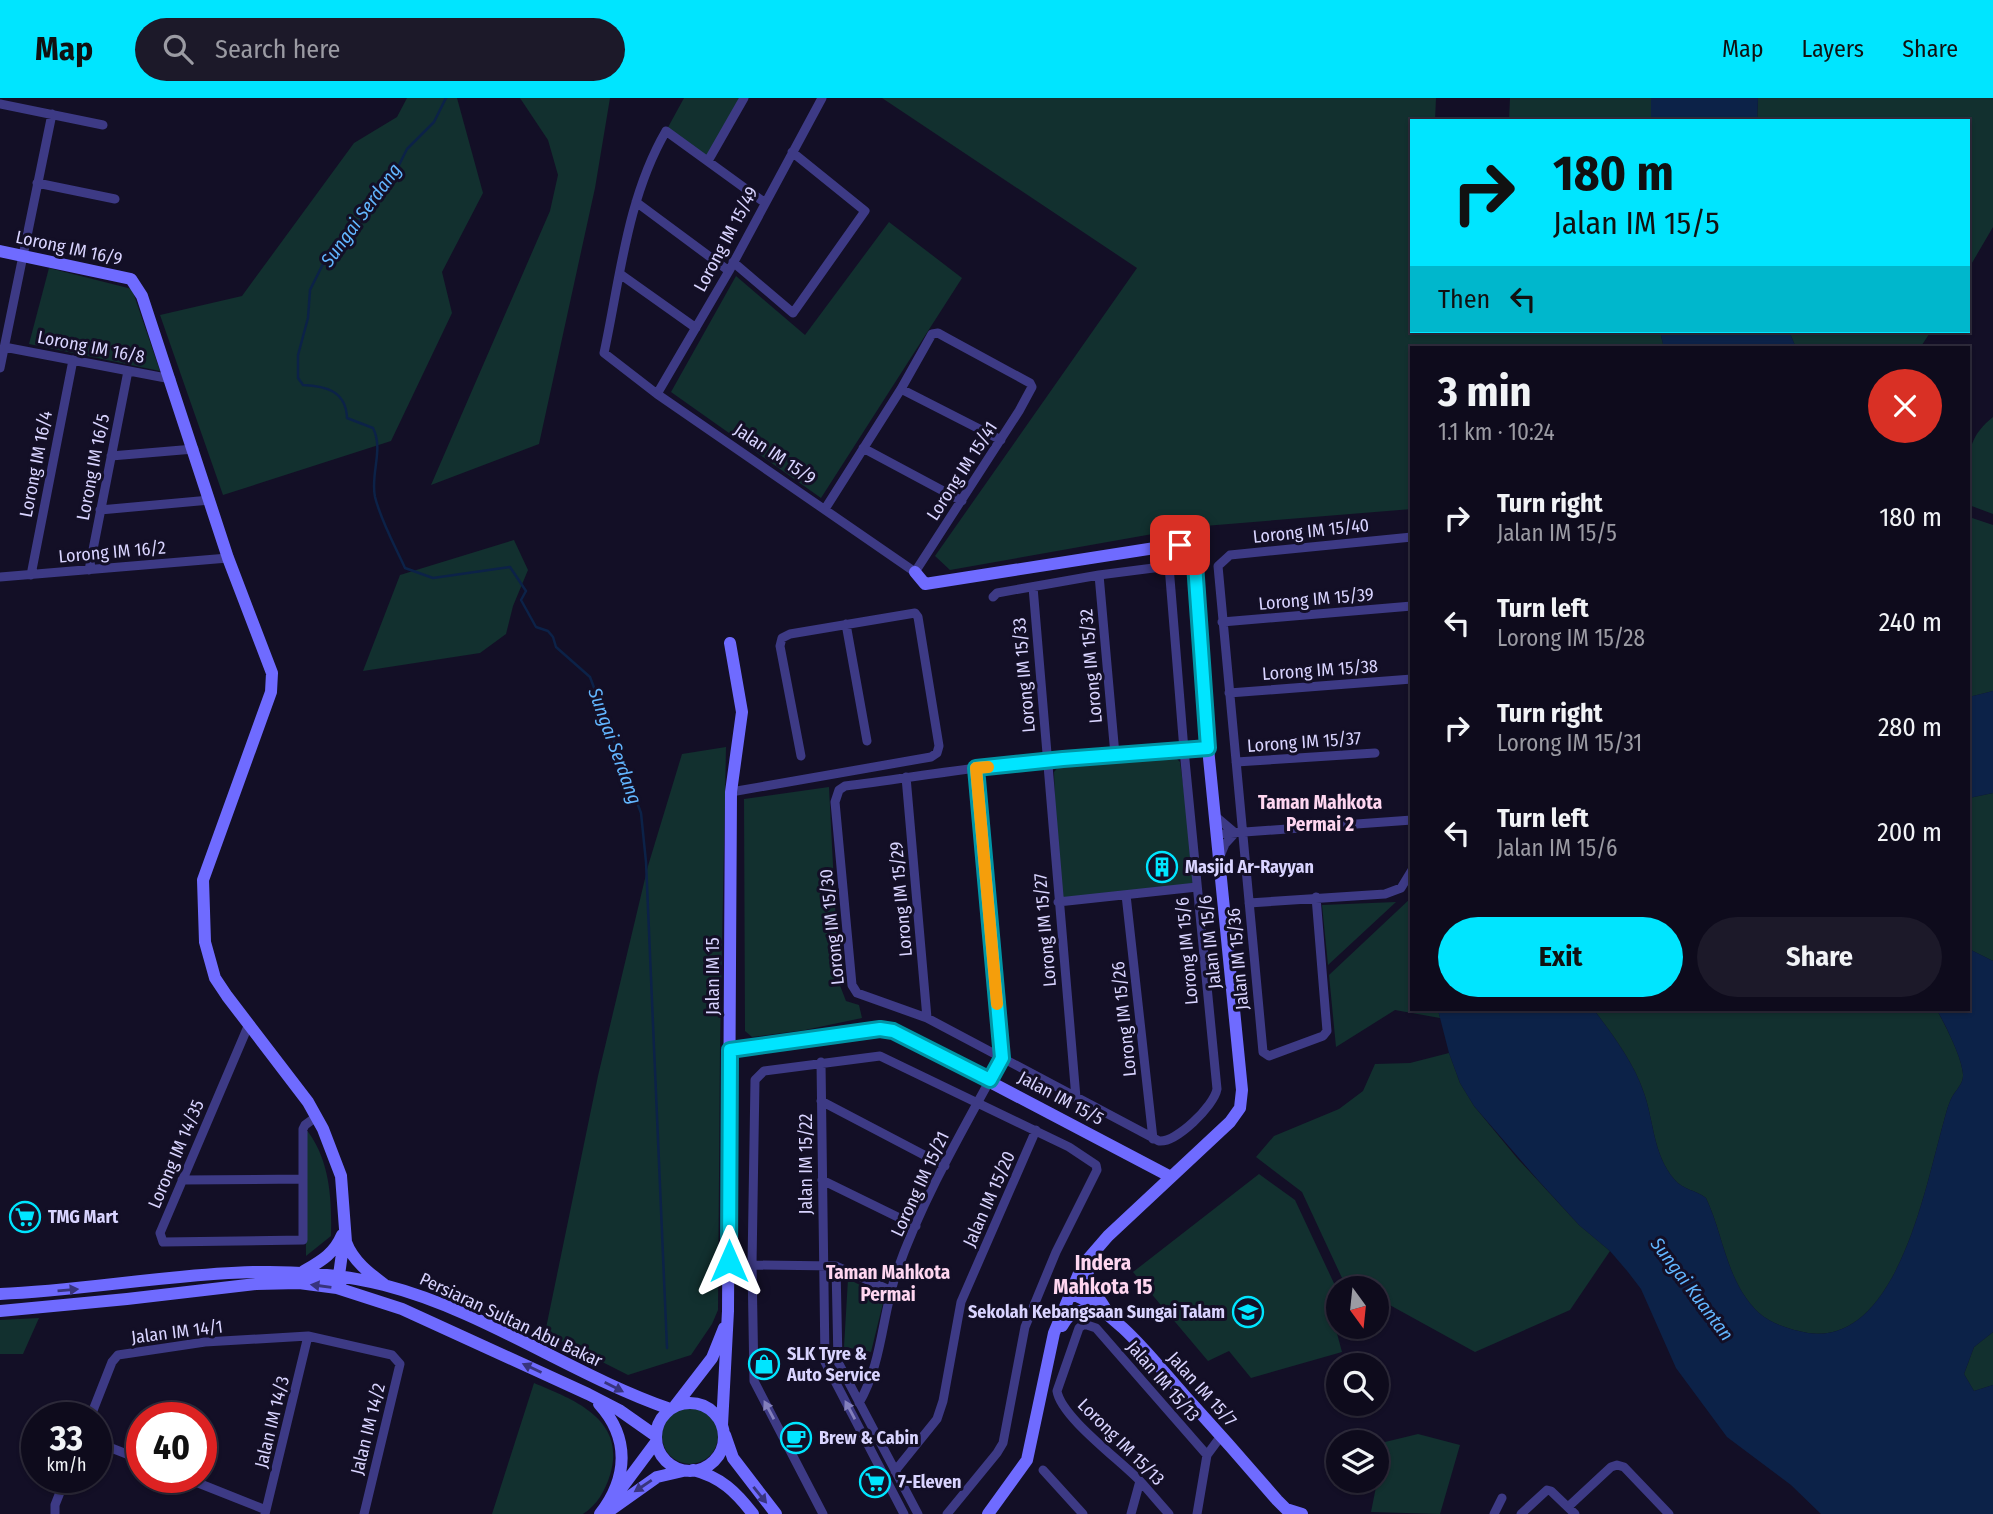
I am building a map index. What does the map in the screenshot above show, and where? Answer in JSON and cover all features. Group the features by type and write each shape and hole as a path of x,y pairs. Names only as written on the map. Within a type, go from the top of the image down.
{"street":[{"path":"708,161 744,98"},
{"name":"Lorong IM 15/49","path":"657,394 731,267 822,98"},
{"path":"0,104 103,125"},
{"path":"0,369 52,114"},
{"path":"696,328 620,274 636,202 647,167 666,131 764,202"},
{"path":"636,202 793,313 865,211 792,152"},
{"path":"37,183 115,199"},
{"name":"Lorong IM 16/9","path":"0,251 131,279 142,296 171,379"},
{"name":"Jalan IM 15/9","path":"620,274 604,354 657,394 915,572 925,584"},
{"name":"Lorong IM 15/41","path":"901,388 932,334 936,333 1031,385 1031,392 915,572"},
{"name":"Lorong IM 16/8","path":"4,347 171,379"},
{"name":"Lorong IM 16/4","path":"31,575 73,360"},
{"name":"Lorong IM 16/5","path":"89,570 128,371"},
{"path":"171,379 228,558 272,673 273,682 206,867 202,894 205,942 215,978 308,1102 316,1117 341,1176 349,1251 357,1262 385,1285"},
{"path":"825,509 901,388 1001,440"},
{"path":"111,456 194,449"},
{"path":"863,449 962,501"},
{"path":"100,510 210,500"},
{"name":"Lorong IM 15/40","path":"1218,566 1230,555 1410,537"},
{"name":"Jalan IM 15/6","path":"925,584 1174,545 1186,547 1192,554 1242,1096 1238,1112 1230,1122 1086,1259 1059,1319 1027,1460 988,1514"},
{"name":"Lorong IM 16/2","path":"0,578 228,558"},
{"name":"Lorong IM 15/6","path":"1099,575 1169,566 1217,1089 1212,1104 1184,1129 1164,1142"},
{"name":"Jalan IM 15/36","path":"1218,566 1236,762 1239,832 1265,1055 1295,1048 1324,1036 1327,1031 1316,897"},
{"path":"993,597 997,593 1099,575"},
{"name":"Lorong IM 15/32","path":"1099,575 1115,755"},
{"name":"Lorong IM 15/33","path":"1033,587 1047,760"},
{"name":"Lorong IM 15/39","path":"1223,622 1410,606"},
{"path":"731,792 930,757 937,753 939,746 918,617 915,613 790,634 782,638 780,642 801,756"},
{"path":"846,624 867,741"},
{"name":"Jalan IM 15","path":"723,1428 728,1311 731,792 742,712 730,643"},
{"name":"Lorong IM 15/38","path":"1229,693 1410,679"},
{"path":"906,778 1047,760 1208,748"},
{"name":"Lorong IM 15/37","path":"1236,762 1375,752"},
{"name":"Lorong IM 15/27","path":"1047,760 1076,1098"},
{"path":"976,768 1002,1058"},
{"name":"Lorong IM 15/30","path":"906,778 845,786 839,790 835,802 852,985 857,993 927,1018 1153,1139 1164,1142"},
{"name":"Lorong IM 15/29","path":"906,778 927,1018"},
{"path":"1215,816 1239,832"},
{"path":"1217,834 1410,820"},
{"path":"1219,857 1225,844 1239,832"},
{"path":"1249,902 1385,894 1401,888 1410,873"},
{"path":"1058,902 1197,887"},
{"name":"Lorong IM 15/26","path":"1126,895 1153,1139"},
{"name":"Lorong IM 14/35","path":"249,1024 160,1233 163,1242 303,1240 303,1129 316,1117"},
{"name":"Jalan IM 15/5","path":"730,1050 880,1029 893,1031 1171,1177"},
{"path":"823,1514 754,1381 752,1265 755,1080 765,1071 880,1056 1037,1130 1096,1165 1097,1173 1056,1252 1024,1327 1003,1443 947,1514"},
{"name":"Lorong IM 15/21","path":"859,1402 866,1392 877,1356 891,1291 916,1226 1002,1058"},
{"name":"Jalan IM 15/22","path":"821,1062 825,1362 904,1514"},
{"path":"821,1101 945,1166"},
{"name":"Jalan IM 15/20","path":"895,1471 937,1419 946,1388 961,1302 1037,1130"},
{"path":"182,1180 303,1179"},
{"path":"822,1180 916,1226"},
{"path":"304,1271 328,1257 337,1247 345,1229"},
{"path":"345,1229 339,1275 346,1284 363,1292 368,1298"},
{"path":"1108,1236 1091,1260 1087,1275 1112,1318"},
{"path":"752,1265 836,1266 891,1291"},
{"path":"836,1266 837,1356 918,1514"},
{"name":"Persiaran Sultan Abu Bakar","path":"0,1294 244,1272 304,1271 339,1275 425,1297 502,1331 632,1396 673,1408"},
{"name":"Persiaran Sultan Abu Bakar","path":"0,1311 256,1284 337,1288 402,1309 588,1394 618,1410 656,1439"},
{"name":"Jalan IM 15/7","path":"1070,1293 1092,1303 1112,1318 1286,1509 1302,1514"},
{"path":"1051,1347 1070,1313 1083,1309 1112,1318"},
{"name":"Jalan IM 15","path":"673,1408 712,1358 728,1311"},
{"name":"Lorong IM 15/13","path":"1096,1328 1084,1324 1076,1334 1057,1391 1058,1400 1073,1418 1140,1481 1169,1514"},
{"name":"Jalan IM 15/13","path":"1096,1328 1207,1455"},
{"name":"Jalan IM 14/1","path":"96,1402 112,1362 118,1355 205,1342 309,1336"},
{"name":"Jalan IM 14/3","path":"265,1512 309,1336"},
{"name":"Jalan IM 14/2","path":"309,1336 392,1355 400,1364 363,1514"},
{"path":"588,1394 614,1423 621,1448 622,1461 617,1487 600,1514"},
{"path":"723,1428 723,1444 718,1456 710,1464 657,1477 605,1514 656,1439 658,1424 673,1408 687,1403 706,1406 716,1414 723,1428 733,1458 776,1514"},
{"path":"1197,1514 1207,1455 1221,1436"},
{"path":"656,1439 664,1459 674,1467 714,1477 728,1485 753,1514"},
{"path":"1521,1514 1543,1492 1551,1491 1571,1510 1611,1467 1617,1465 1624,1467 1669,1514"},
{"path":"1043,1470 1083,1514"},
{"path":"1131,1514 1140,1481"},
{"path":"217,1492 265,1512"},
{"path":"55,1514 60,1493"},
{"path":"1494,1514 1502,1498"}],"green space":[{"path":"407,98 457,98 483,193 442,272 452,313 391,441 223,495 160,315 242,296 354,143 397,117"},
{"path":"520,98 610,98 595,188 539,444 431,485 550,211 558,175 548,140"},
{"path":"684,98 744,98 708,161 666,131"},
{"path":"882,98 1436,98 1435,119 1410,119 1410,333 1660,333 1664,346 1410,346 1410,509 1192,527 950,570 935,556 1137,268"},
{"path":"1510,98 1651,98 1651,119 1509,119"},
{"path":"1758,98 1993,98 1993,227 1970,266 1970,119 1757,119"},
{"path":"889,222 962,278 821,498 671,392 736,276 805,335"},
{"path":"49,268 132,289 160,371 29,344"},
{"path":"1790,333 1930,333 1921,346 1795,346"},
{"path":"1993,417 1993,514 1970,505 1970,451 1983,426"},
{"path":"1970,517 1993,525 1993,691 1970,697"},
{"path":"514,540 528,570 513,606 506,634 480,653 363,671 400,575"},
{"path":"726,747 718,1310 691,1355 628,1375 545,1333 598,1076 648,866 682,754"},
{"path":"1175,757 1180,762 1197,887 1058,902 1054,772 1059,766"},
{"path":"829,787 839,983 846,1001 859,1005 862,1018 805,1030 752,1037 745,1031 744,799"},
{"path":"1993,793 1993,961 1970,950 1970,798"},
{"path":"1410,899 1410,1011 1438,1011 1440,1018 1395,1010 1336,1047 1329,975"},
{"path":"1396,902 1328,965 1322,905"},
{"path":"1595,1011 1938,1011 1960,1059 1962,1080 1949,1105 1926,1188 1902,1258 1885,1290 1864,1315 1838,1330 1808,1333 1769,1320 1748,1301 1732,1273 1706,1198 1681,1185 1667,1169 1658,1148 1640,1082"},
{"path":"1449,1053 1460,1083 1474,1106 1517,1158 1579,1225 1610,1251 1570,1310 1475,1352 1390,1305 1390,1276 1341,1276 1302,1192 1256,1157 1274,1136 1339,1109 1363,1091 1375,1064 1410,1063"},
{"path":"305,1128 320,1152 328,1179 331,1222 331,1236 306,1256"},
{"path":"1259,1174 1295,1200 1331,1276 1326,1276 1326,1339 1338,1339 1342,1352 1326,1353 1326,1357 1251,1378 1229,1351 1208,1361 1133,1272"},
{"path":"848,1279 880,1295 883,1303 871,1352 844,1347"},
{"path":"39,1318 23,1354 0,1354 0,1320"},
{"path":"1993,1332 1993,1385 1974,1391 1964,1374 1974,1347"},
{"path":"534,1383 581,1405 604,1426 611,1440 613,1456 608,1481 596,1502 583,1514 492,1514"},
{"path":"690,1408 701,1410 710,1416 716,1425 716,1447 710,1456 701,1462 690,1464 679,1462 670,1456 664,1447 662,1436 664,1425 670,1416 679,1410"},
{"path":"1418,1434 1460,1445 1440,1514 1371,1512 1375,1493 1389,1493 1389,1441"}],"water":[{"path":"1651,98 1758,98 1757,119 1651,119"},
{"path":"1660,333 1790,333 1795,346 1664,346"},
{"path":"1993,691 1993,793 1970,798 1970,697"},
{"name":"Sungai Kuantan","path":"1970,950 1993,961 1993,1332 1974,1347 1964,1374 1974,1391 1993,1385 1993,1514 1821,1514 1791,1485 1727,1437 1676,1368 1641,1289 1610,1251 1579,1225 1474,1106 1460,1083 1438,1011 1595,1011 1635,1071 1667,1169 1681,1185 1706,1198 1732,1273 1748,1301 1764,1317 1808,1333 1838,1330 1864,1315 1885,1290 1902,1258 1926,1188 1947,1109 1963,1077 1962,1067 1938,1011 1970,1011"}],"waterway":[{"name":"Sungai Serdang","path":"446,98 434,122 407,149 390,183 322,266 310,290 308,318 298,355 298,378 303,385 333,392 343,402 347,418 373,428 377,445 375,497 384,524 405,568 433,578 510,567 526,591 521,600 536,627 548,631 556,647 590,677 641,813 646,862 667,1348"}],"slow traffic":[{"path":"988,767 976,768 997,1004"}],"place":[{"name":"Masjid Ar-Rayyan","path":"1162,867"},
{"name":"TMG Mart","path":"25,1217"},
{"name":"Sekolah Kebangsaan Sungai Talam","path":"1248,1312"},
{"name":"SLK Tyre & Auto Service","path":"764,1364"},
{"name":"Brew & Cabin","path":"796,1438"},
{"name":"7-Eleven","path":"875,1482"}],"district":[{"name":"Taman Mahkota Permai 2","path":"1320,813"},
{"name":"Indera Mahkota 15","path":"1103,1275"},
{"name":"Taman Mahkota Permai","path":"888,1283"}],"route":[{"path":"729,1261 730,1050 880,1029 893,1031 990,1080 1002,1058 976,768 1208,748 1195,564 1189,550 1180,545"}]}
